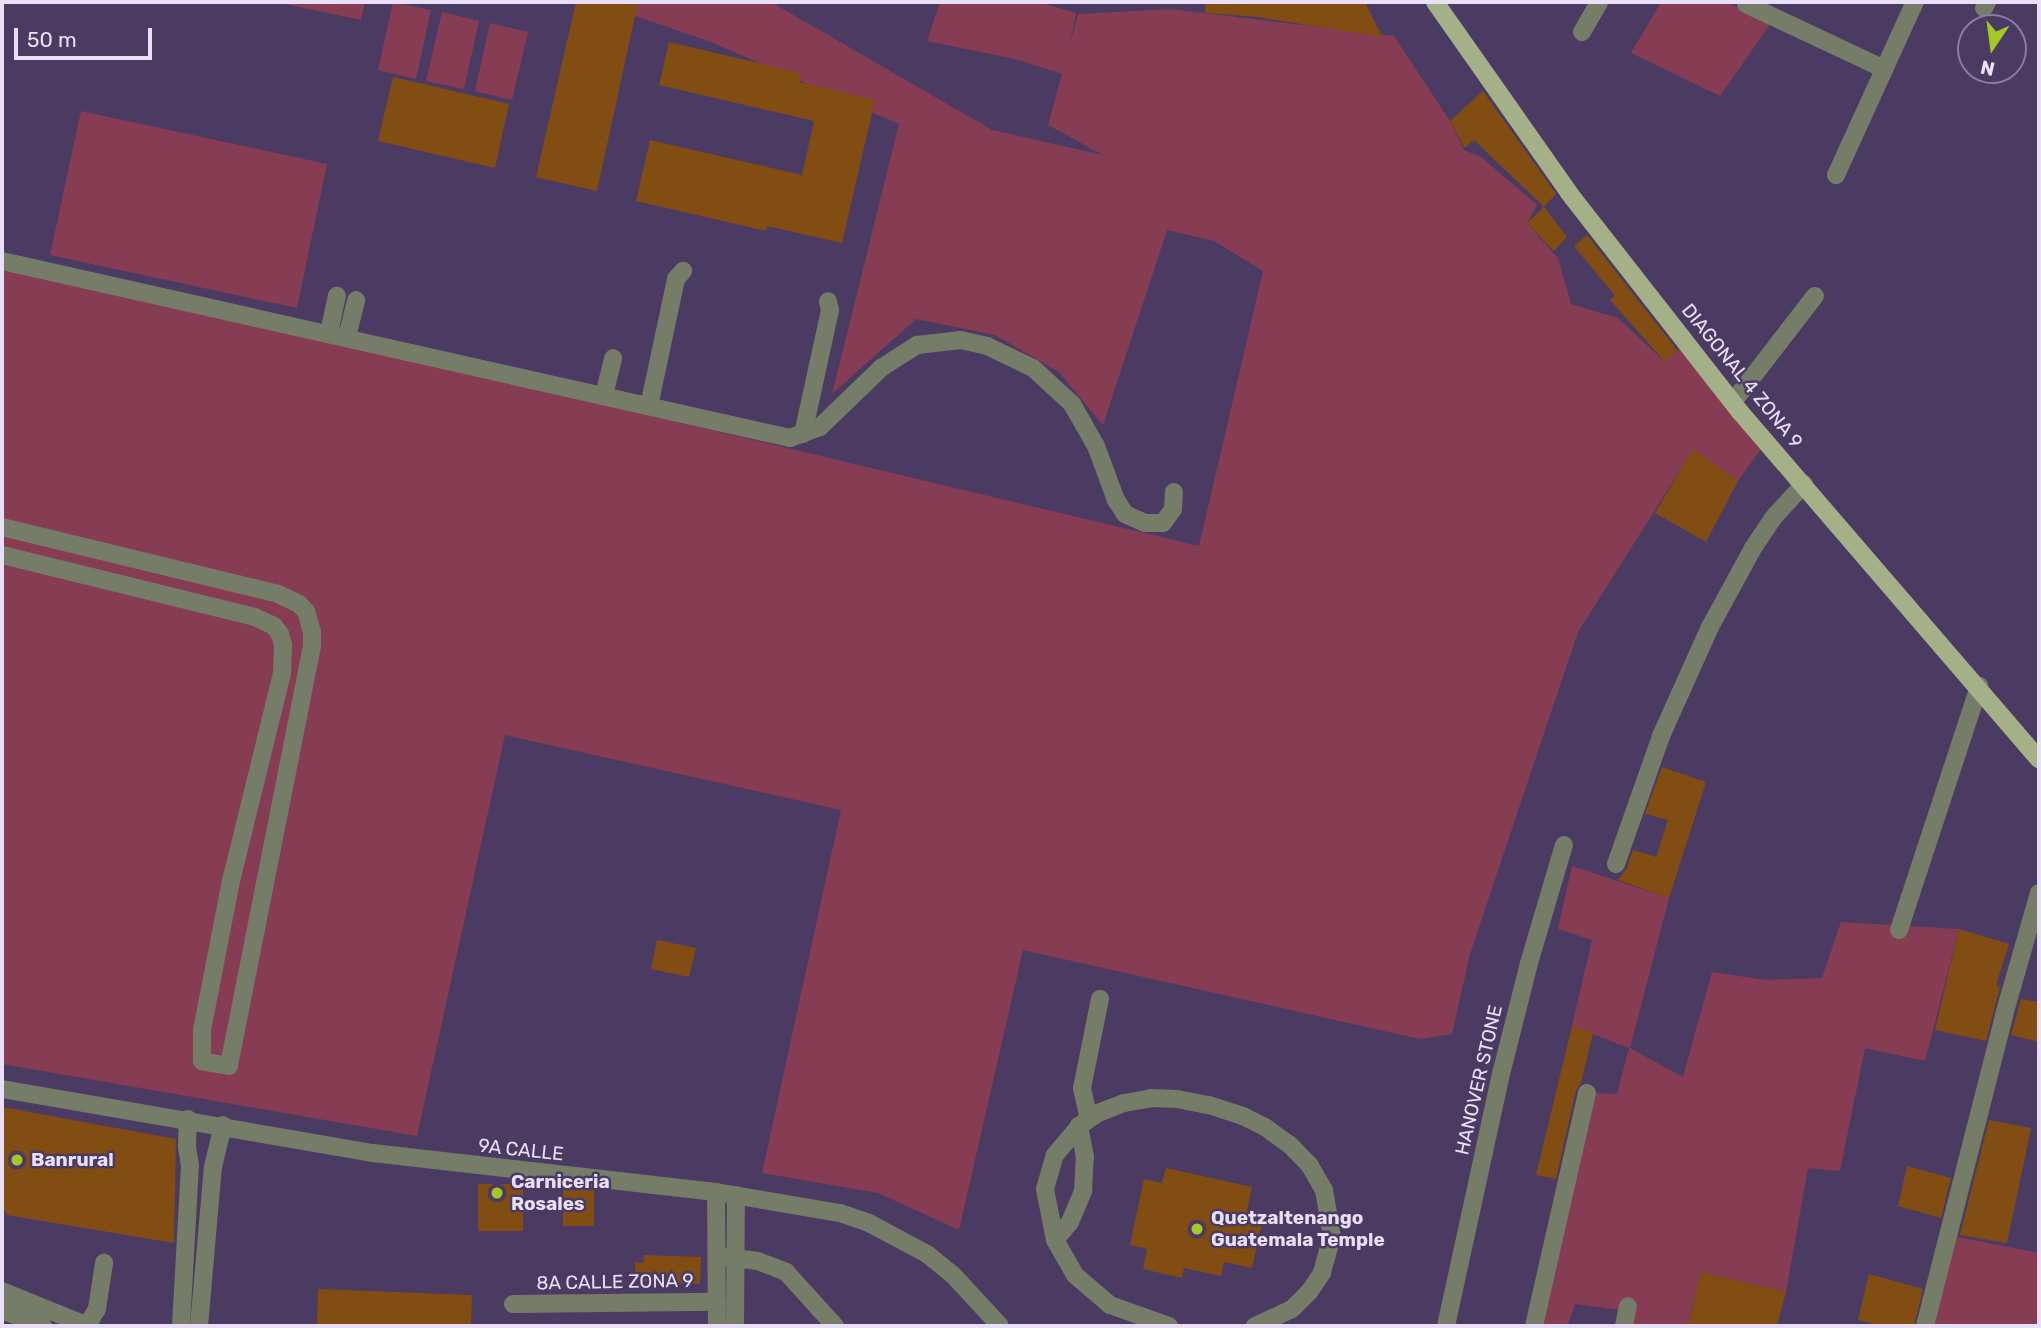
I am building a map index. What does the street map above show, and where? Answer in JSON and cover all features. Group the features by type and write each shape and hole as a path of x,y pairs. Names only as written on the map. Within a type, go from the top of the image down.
{"main road":[{"name":"DIAGONAL 4 ZONA 9","path":"1434,2 1569,193 1733,402 2039,760"}],"street":[{"path":"1582,32 1599,2"},
{"path":"1836,175 1915,2"},
{"path":"1746,4 1884,69"},
{"path":"2,261 604,395 774,437 790,438 820,427 881,368 917,345 961,340 987,346 1033,368 1072,404 1096,446 1116,500 1125,514 1144,523 1163,523 1173,509 1174,492"},
{"path":"649,406 676,279 683,271"},
{"path":"329,333 337,296"},
{"path":"1733,402 1815,296"},
{"path":"347,337 356,300"},
{"path":"803,434 830,310 828,301"},
{"path":"604,395 613,358"},
{"path":"1616,864 1661,736 1710,627 1753,548 1773,518 1804,484"},
{"path":"2,527 278,594 299,604 306,611 312,632 312,646 229,1066 202,1060 204,1009 231,881 282,673 283,645 280,634 274,626 255,617 2,555"},
{"path":"1899,930 1979,687"},
{"name":"HANOVER STONE","path":"1446,1326 1502,1070 1529,962 1564,845"},
{"path":"1921,1323 2039,893"},
{"path":"1055,1240 1070,1222 1083,1191 1085,1157 1082,1088 1100,999"},
{"name":"9A CALLE","path":"2,1089 435,1162 716,1192 841,1213 899,1237 953,1275 1000,1326"},
{"path":"1534,1326 1587,1093"},
{"path":"1167,1326 1129,1314 1091,1292 1075,1275 1055,1240 1046,1204 1047,1178 1055,1155 1084,1122 1124,1103 1151,1098 1177,1099 1209,1105 1243,1116 1265,1127 1290,1145 1310,1166 1324,1190 1330,1215 1329,1255 1309,1292 1292,1309 1255,1326"},
{"path":"181,1326 190,1166 187,1146 188,1119"},
{"path":"199,1326 213,1167 223,1125"},
{"path":"716,1192 735,1326"},
{"path":"717,1326 717,1301 736,1195"},
{"path":"726,1257 758,1261 786,1272 835,1326"},
{"path":"2,1291 87,1326 97,1309 104,1263"},
{"name":"8A CALLE ZONA 9","path":"513,1304 717,1301"},
{"path":"1624,1326 1628,1306"},
{"path":"2,1310 43,1326"}],"shaded area":[{"path":"276,2 365,2 361,20"},
{"path":"393,2 431,10 416,79 378,70"},
{"path":"595,2 771,2 992,130 1103,155 1048,125 1062,74 1015,59 927,41 940,2 1038,2 1076,13 1070,44 1078,14 1170,9 1394,36 1450,121 1464,150 1481,157 1537,205 1527,223 1558,258 1571,304 1618,318 1665,362 1680,347 1761,449 1738,481 1693,450 1578,632 1470,954 1452,1034 1420,1039 1023,950 959,1230 878,1193 762,1173 841,810 505,735 417,1136 2,1064 2,261 1199,546 1263,271 1214,241 1167,230 1103,425 1059,372 995,335 916,319 832,394 899,124 711,42"},
{"path":"1661,2 1727,2 1771,23 1720,96 1631,53"},
{"path":"442,12 479,21 464,89 426,81"},
{"path":"490,23 528,32 512,100 475,91"},
{"path":"81,111 327,164 297,308 50,255"},
{"path":"1572,866 1669,898 1630,1048 1683,1077 1712,972 1766,980 1822,978 1841,922 1959,929 1925,1061 1865,1048 1840,1171 1808,1168 1786,1292 1701,1272 1688,1326 1617,1326 1621,1310 1575,1304 1568,1326 1534,1326 1587,1093 1617,1094 1629,1048 1572,1026 1592,940 1558,929"},
{"path":"1953,1236 2039,1253 2039,1326 1931,1326"}],"building":[{"path":"576,2 638,2 597,191 536,177"},
{"path":"1205,2 1365,2 1382,37 1258,17 1205,13"},
{"path":"669,42 801,73 799,82 875,100 842,243 767,226 766,231 636,201 650,140 802,175 814,121 659,85"},
{"path":"393,77 509,104 495,168 378,141"},
{"path":"1483,91 1556,194 1544,207 1474,140 1465,148 1450,121"},
{"path":"1544,207 1567,237 1554,251 1527,223"},
{"path":"1587,235 1677,350 1665,362 1610,300 1615,296 1574,246"},
{"path":"1693,449 1738,481 1706,542 1655,513"},
{"path":"1662,767 1706,782 1669,898 1618,880 1627,868 1633,850 1656,857 1668,820 1645,814"},
{"path":"1959,929 2009,944 1996,985 2000,987 1986,1041 1935,1030"},
{"path":"657,940 696,948 689,977 651,969"},
{"path":"2021,999 2039,1002 2039,1042 2011,1035"},
{"path":"1572,1026 1593,1033 1581,1083 1576,1090 1556,1179 1536,1175"},
{"path":"2,1107 176,1139 174,1243 7,1215 2,1206"},
{"path":"1989,1120 2031,1128 2007,1243 1960,1235"},
{"path":"1907,1166 1951,1178 1941,1218 1898,1206"},
{"name":"Quetzaltenango Guatemala Temple","path":"1166,1168 1252,1187 1247,1210 1264,1214 1252,1268 1224,1262 1221,1276 1184,1268 1182,1278 1143,1269 1147,1249 1130,1245 1144,1179 1162,1183"},
{"path":"478,1184 523,1184 523,1231 478,1231"},
{"path":"563,1190 594,1190 594,1226 563,1226"},
{"path":"644,1255 701,1257 700,1284 635,1282 635,1262 644,1263"},
{"path":"1701,1272 1786,1292 1777,1326 1688,1326"},
{"path":"1869,1274 1923,1289 1914,1326 1881,1326 1858,1320"},
{"path":"318,1289 472,1295 471,1326 317,1326"}],"place":[{"name":"Banrural","path":"17,1160"},
{"name":"Carniceria Rosales","path":"497,1193"},
{"name":"Quetzaltenango Guatemala Temple","path":"1197,1229"}]}
